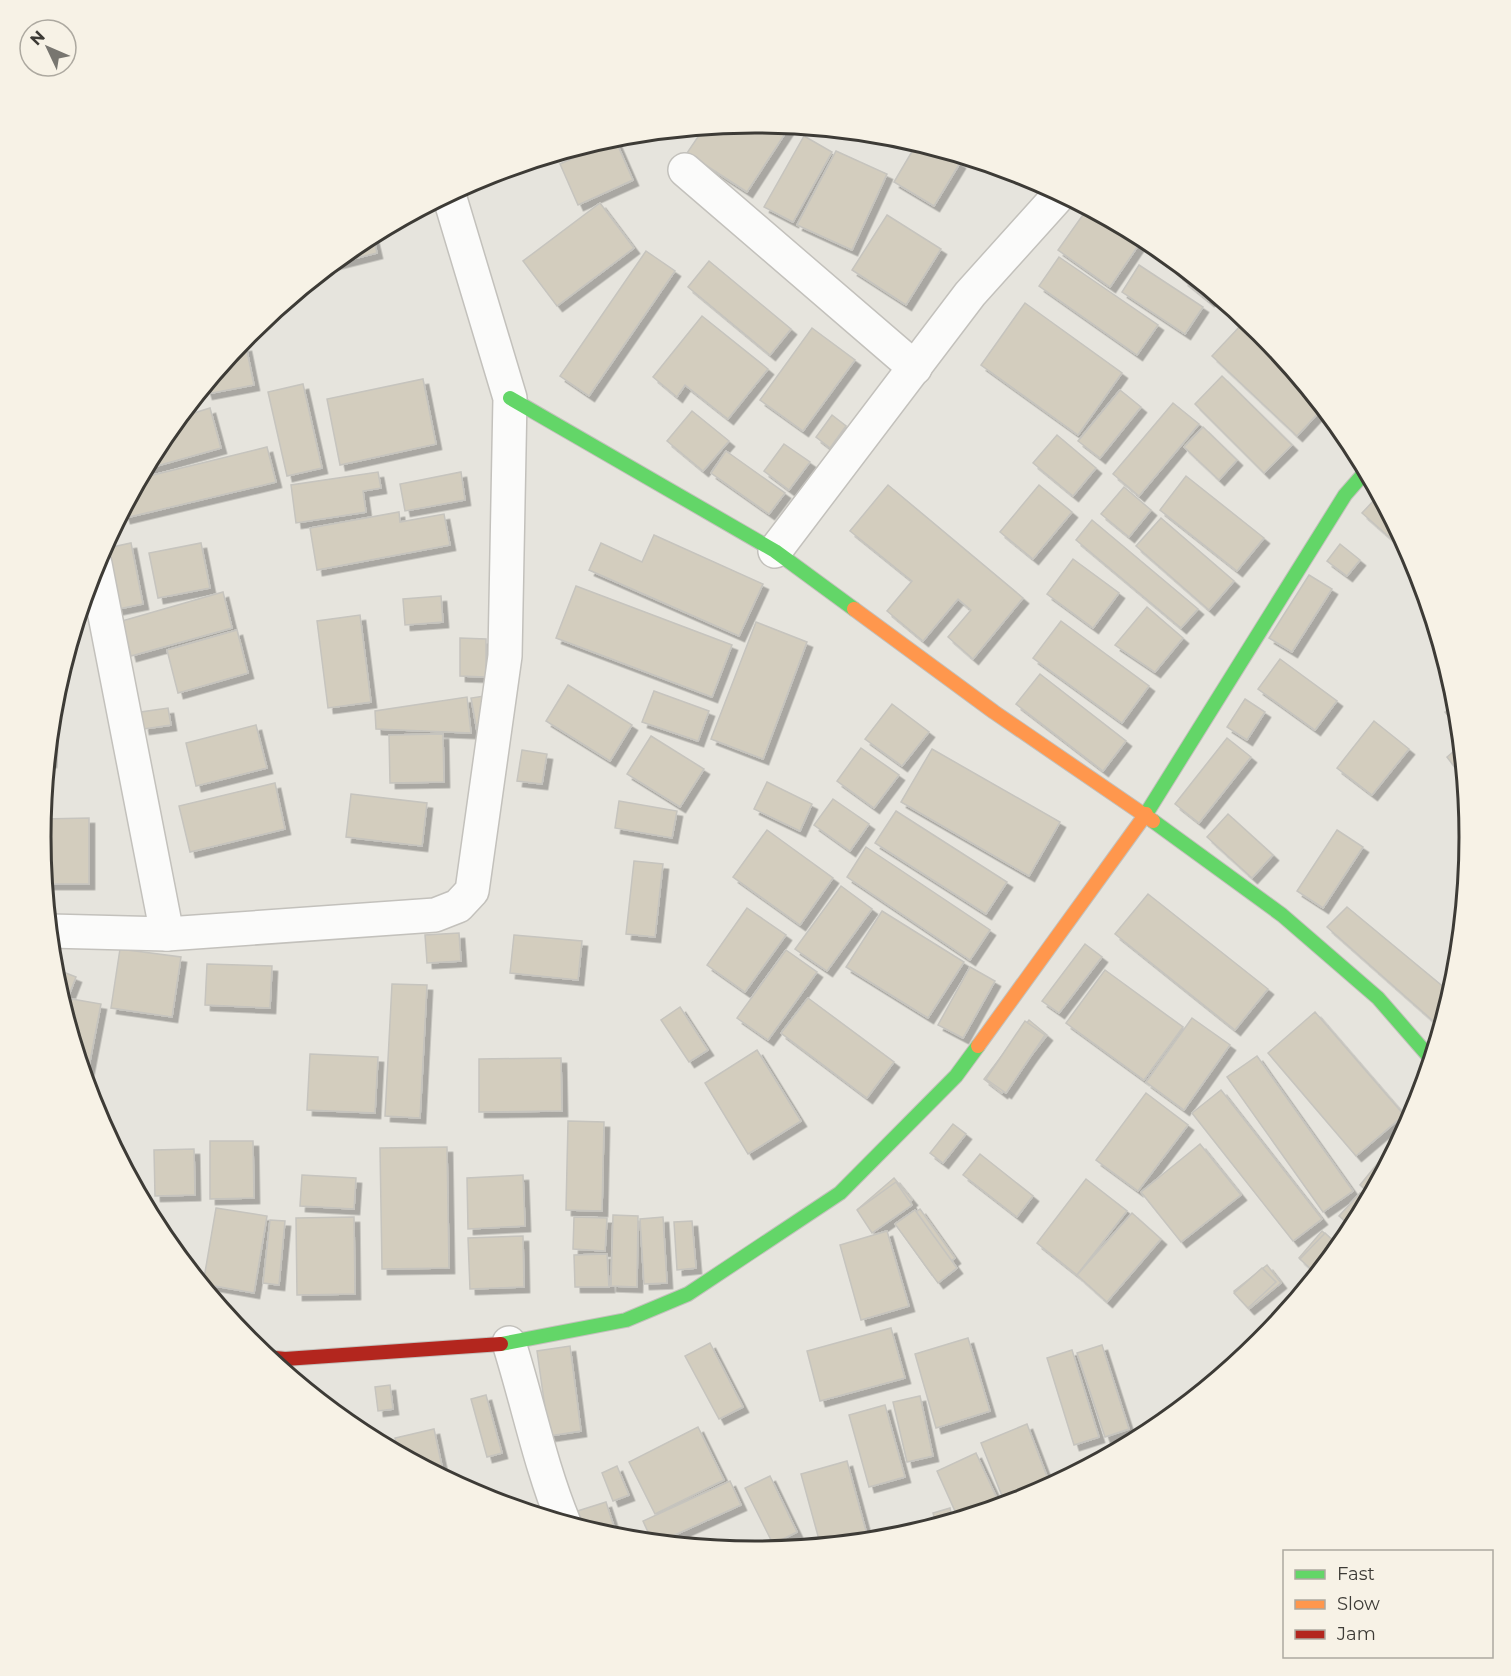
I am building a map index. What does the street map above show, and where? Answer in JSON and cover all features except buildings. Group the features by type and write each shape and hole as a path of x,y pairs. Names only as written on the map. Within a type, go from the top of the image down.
{"street":[{"path":"685,170 915,368"},
{"path":"775,551 970,294 1054,200"},
{"path":"57,931 167,934 435,915 458,906 472,891 505,656 510,398 451,203"},
{"path":"510,398 775,551 994,712 1145,815 1282,915 1378,998 1426,1053"},
{"path":"281,1359 509,1342 626,1320 688,1294 840,1193 956,1076 1145,815 1345,495 1360,477"},
{"path":"99,584 167,934"},
{"path":"509,1342 532,1426 560,1514"}],"traffic: fast":[{"path":"510,398 775,551 854,609"},
{"path":"1146,814 1345,495 1360,477"},
{"path":"1153,821 1282,915 1378,998 1426,1053"},
{"path":"501,1344 626,1320 688,1294 840,1193 956,1076 978,1046"}],"traffic: slow":[{"path":"854,609 994,712 1153,821"},
{"path":"978,1046 1146,814"}],"traffic: jam":[{"path":"281,1359 501,1344"}]}
